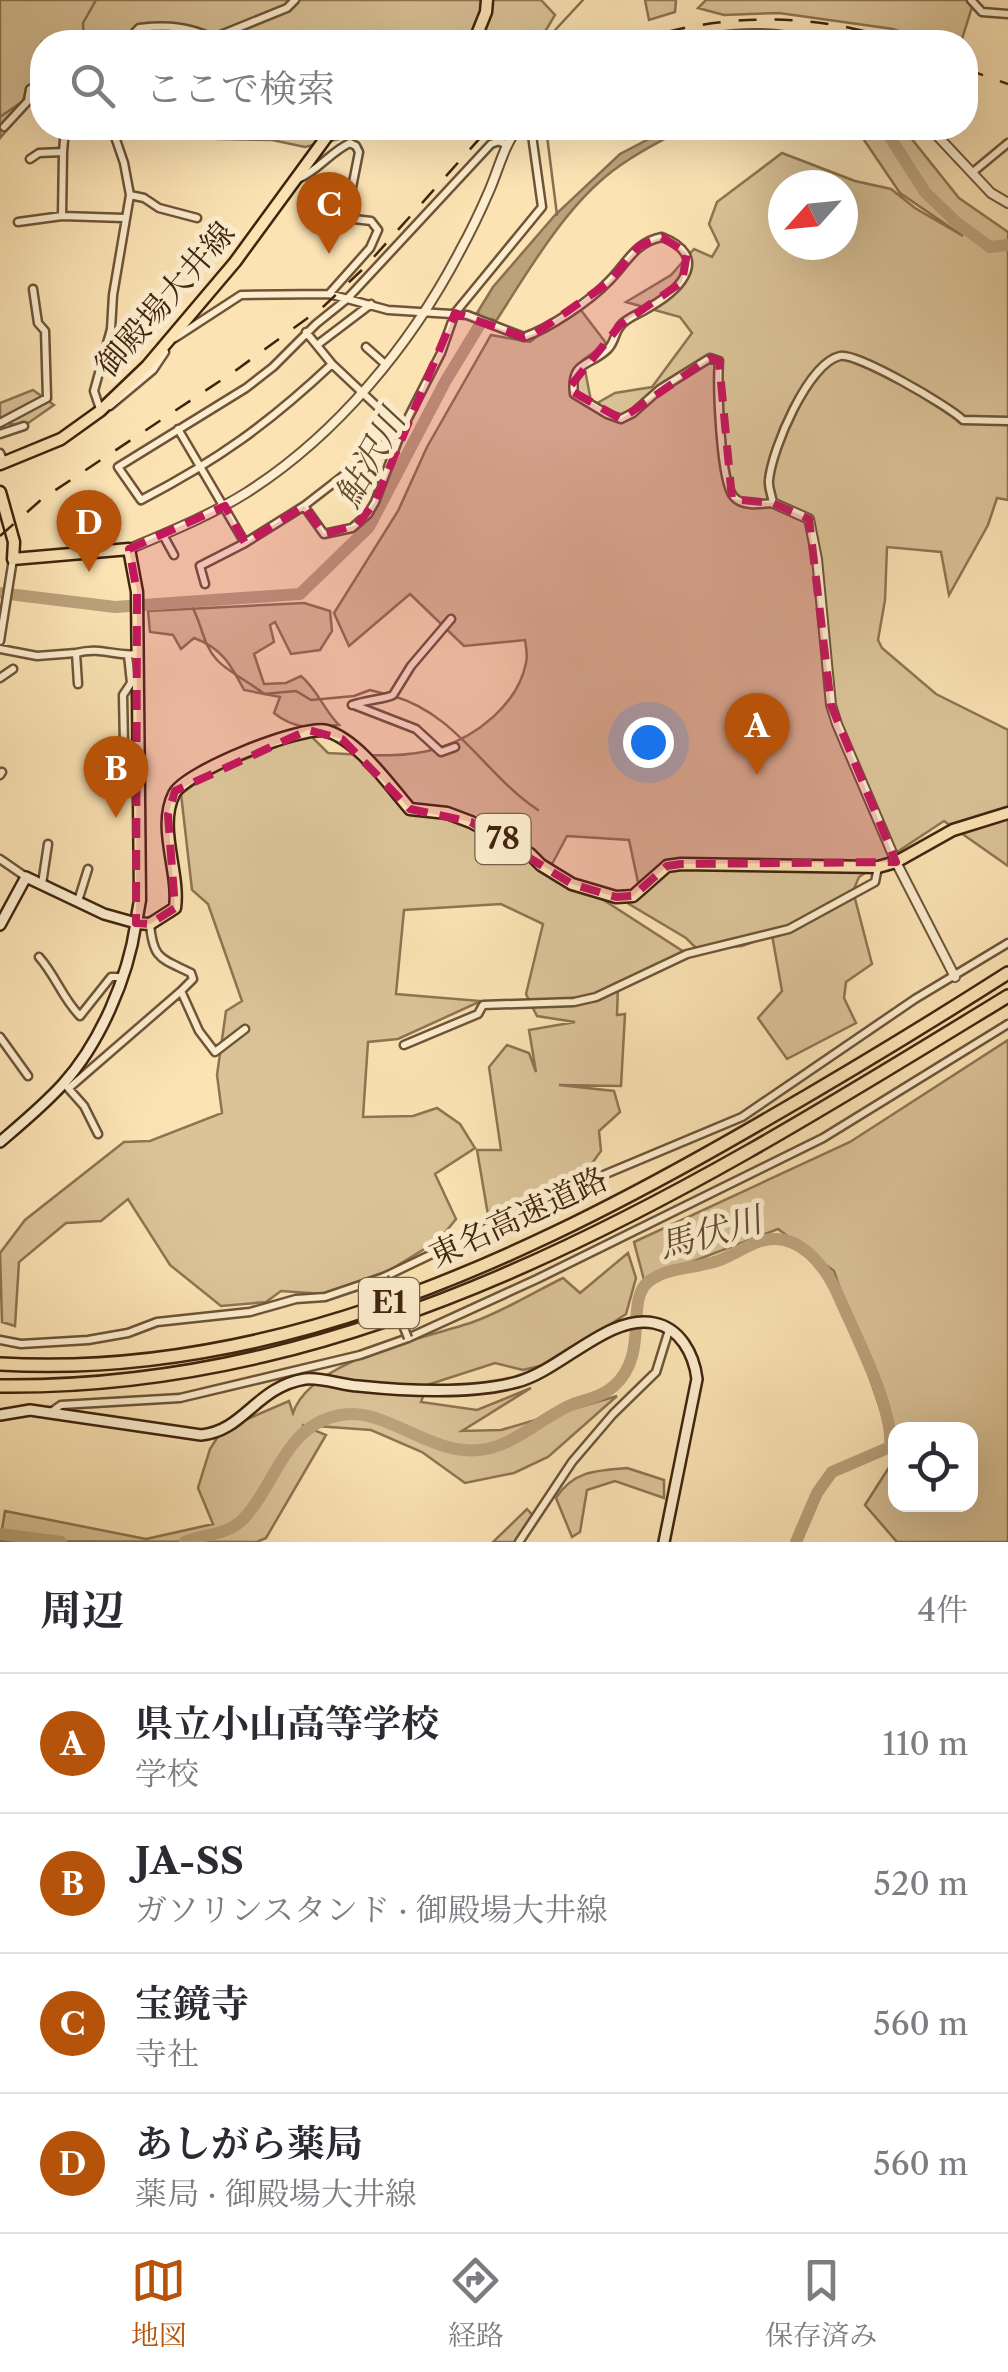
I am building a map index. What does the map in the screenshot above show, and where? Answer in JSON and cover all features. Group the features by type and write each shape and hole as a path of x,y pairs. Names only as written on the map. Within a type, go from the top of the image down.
{"highway":[{"name":"東名高速道路","path":"0,1364 92,1365 232,1348 320,1326 424,1290 655,1183 900,1042 1008,973"},
{"name":"東名高速道路","path":"0,1386 134,1380 232,1365 327,1342 446,1299 667,1197 847,1095 1008,996"}],"main road":[{"path":"478,30 487,0"},
{"name":"御殿場大井線","path":"1,460 61,438 100,411 146,366 234,262 325,140"},
{"path":"0,492 14,542 13,559 130,549 137,592 133,654 140,900 120,978 82,1060 65,1087 0,1142"},
{"name":"78","path":"150,924 175,908 168,815 174,791 186,780 228,760 308,730 326,731 342,739 380,773 410,810 447,813 471,822 530,854 572,884 616,897 633,896 666,866 681,864 878,867 896,862 953,830 1008,813"},
{"path":"0,925 26,876 104,914 150,924"},
{"path":"0,1415 30,1410 212,1434 232,1425 267,1392 308,1378 410,1392 508,1384 540,1374 626,1324 656,1323 679,1337 693,1357 697,1379 664,1542"}],"street":[{"path":"233,30 287,8 295,0"},
{"path":"971,0 982,12 1008,14"},
{"path":"138,30 168,25 195,30"},
{"path":"4,127 28,100 30,90"},
{"path":"62,216 64,140"},
{"path":"116,140 130,194 111,329 94,391 100,411 115,404 152,370 173,340 241,295 329,294 388,310 466,316 524,337 547,326 608,283 649,239 662,237 679,244 689,260 682,282 652,307 620,325 606,351 579,366 572,381 574,394 607,414 622,418 633,414 660,388 710,358 719,361 717,386 726,475 732,496 750,504 773,503 809,519 817,559 831,705 896,862 955,977"},
{"path":"130,549 225,506 285,466 361,393 424,312 459,253 511,140"},
{"path":"304,506 324,534 357,525 376,502 402,430 455,314 542,207 534,140"},
{"path":"942,140 991,192 1008,203"},
{"path":"332,364 258,429 203,468 140,500 118,467 246,388 347,299 491,144 500,141 507,146"},
{"path":"297,180 338,148 350,143 356,146 359,152 346,218 371,221 378,230 370,248 329,294"},
{"path":"973,172 1008,143"},
{"path":"30,159 39,153 62,152"},
{"path":"130,194 159,208 197,218"},
{"path":"18,222 62,216 124,218"},
{"path":"0,422 47,398 45,331 38,323 33,289"},
{"path":"316,345 371,304"},
{"path":"306,332 332,364 402,430"},
{"path":"366,347 385,364"},
{"path":"773,503 769,481 799,396 819,369 837,356 860,360 951,408 962,420 1008,422"},
{"path":"0,434 24,426"},
{"path":"178,428 245,544"},
{"path":"205,584 200,566 245,544 304,506 402,430"},
{"path":"163,534 174,555"},
{"path":"0,641 13,559"},
{"path":"451,619 392,695 371,697 352,705 416,729 441,752 455,746"},
{"path":"0,649 37,656 93,648 133,654 131,683 123,694 124,745"},
{"path":"76,652 78,684"},
{"path":"0,678 14,668"},
{"path":"42,884 48,844"},
{"path":"0,859 26,876"},
{"path":"404,1046 478,1014 484,1005 574,1002 596,996 687,954 790,929 874,882 878,867"},
{"path":"78,902 88,869"},
{"path":"98,1134 84,1106 65,1087 193,979 191,973 157,956 152,948 150,924"},
{"path":"0,1340 21,1344 88,1340 128,1333 157,1322 250,1312 296,1299 325,1297 384,1277 551,1198 742,1118 915,999 1008,942"},
{"path":"40,957 54,974 68,1004 80,1016 111,977 120,978"},
{"path":"181,992 215,1052 245,1029"},
{"path":"51,1412 61,1405 180,1398 360,1355 408,1338 538,1280 823,1138 1008,1024"},
{"path":"0,1036 2,1048 28,1076"},
{"path":"384,1277 408,1338"},
{"path":"518,1542 572,1462 656,1372 669,1330"}],"highlighted area":[{"path":"662,237 687,253 682,282 620,325 568,389 621,419 710,358 719,361 732,499 773,503 809,519 831,705 896,862 681,864 667,866 633,896 616,897 572,884 471,822 410,809 342,739 308,730 175,791 168,815 175,908 150,924 136,923 137,592 129,549 225,506 245,543 304,506 324,534 357,525 375,502 455,313 524,337 536,333 608,283 639,246"}],"shaded area":[{"path":"0,0 541,0 555,15 546,30 30,30 28,105 0,138"},
{"path":"645,0 676,0 675,12 649,20"},
{"path":"706,0 969,0 972,7 965,30 896,30 779,13 724,15 698,8"},
{"path":"272,140 335,140 305,147"},
{"path":"647,140 664,140 614,170 574,208 496,321 477,313 493,287 555,215 620,154"},
{"path":"864,140 913,140 959,198 1008,232 1008,500 997,498 988,525 949,595 941,552 887,547 885,600 878,640 882,648 936,694 1008,730 1008,866 944,821 859,877 853,891 872,964 846,982 844,998 856,1023 787,1059 758,1018 782,991 772,935 742,946 698,950 686,938 629,904 639,887 629,840 567,836 551,866 684,952 618,986 617,1015 625,1014 621,1086 559,1085 614,1091 620,1112 599,1131 601,1151 582,1177 489,1221 477,1150 501,1150 489,1067 507,1045 529,1053 536,1072 529,1030 575,1022 537,1016 526,994 543,924 501,904 404,910 396,994 481,1001 398,1039 368,1042 363,1117 413,1116 437,1108 460,1124 475,1148 435,1174 456,1219 439,1240 390,1270 324,1294 281,1291 266,1302 221,1306 170,1265 128,1199 101,1221 66,1223 19,1262 15,1326 2,1322 0,1253 25,1220 124,1142 150,1141 222,1113 217,1075 226,1011 242,1001 208,904 192,890 181,794 210,773 309,734 328,753 398,755 439,748 481,727 505,705 522,678 527,660 525,640 464,646 410,594 349,646 334,613 398,511 427,447 491,335 530,342 577,305 606,343 583,360 592,406 615,393 652,387 692,333 680,317 626,302 671,275 694,249 712,257 719,245 709,224 717,202 782,153 826,170 768,170 768,260 858,260 858,182 891,189 963,236 900,193"},
{"path":"33,390 54,405 24,426 0,422 0,403"},
{"path":"304,603 330,611 332,631 320,650 291,654 275,622 270,625 274,642 254,654 264,684 286,683 301,676 339,725 312,727 289,722 274,713 280,697 244,690 230,665 212,647 194,638 181,649 173,635 150,632 148,611"},
{"path":"1008,1040 1008,1542 897,1542 865,1505 888,1469 888,1512 978,1512 978,1422 888,1422 888,1432 834,1271 778,1229 644,1280 634,1242 850,1142"},
{"path":"628,1253 636,1278 626,1314 552,1363 523,1370 495,1363 427,1385 421,1402 477,1410 531,1388 462,1431 501,1430 617,1396 548,1457 514,1473 465,1483 422,1452 371,1430 302,1425 326,1435 266,1538 257,1542 0,1541 5,1511 146,1539 213,1524 198,1488 210,1449 222,1430 289,1401 293,1413 304,1394 345,1365 485,1318 563,1278 580,1293"},
{"path":"627,1468 664,1480 664,1498 615,1481 587,1490 580,1532 572,1537 556,1498 563,1489 587,1474"},
{"path":"527,1509 536,1519 520,1542 493,1542"}],"waterway":[{"path":"83,30 83,23 96,0"},
{"path":"555,30 583,0"},
{"path":"0,117 23,101 30,87"},
{"path":"548,140 557,215"},
{"name":"鮎沢川","path":"892,140 925,192 956,222 990,247 1008,245"},
{"name":"鮎沢川","path":"0,593 115,607 300,594 369,527 445,382 493,303"},
{"path":"188,600 217,660 264,694 296,691 311,700 354,696 370,690 385,694"},
{"path":"393,696 435,716 538,810"},
{"name":"馬伏川","path":"185,1542 239,1523 295,1442 322,1420 361,1415 440,1445 484,1450 605,1392 625,1373 631,1359 638,1302 648,1282 664,1273 711,1263 775,1239 799,1246 827,1274 872,1372 890,1431 890,1447 832,1472 817,1493 796,1542"},
{"name":"馬伏川","path":"0,1534 61,1542"}],"railway":[{"path":"674,30 766,20 858,30"},
{"path":"978,73 1008,84"},
{"path":"0,536 42,499 235,371 324,306 364,268 478,140"}],"place":[{"name":"宝鏡寺","path":"329,254"},
{"name":"あしがら薬局","path":"89,572"},
{"name":"県立小山高等学校","path":"757,775"},
{"name":"JA-SS","path":"116,818"}]}
